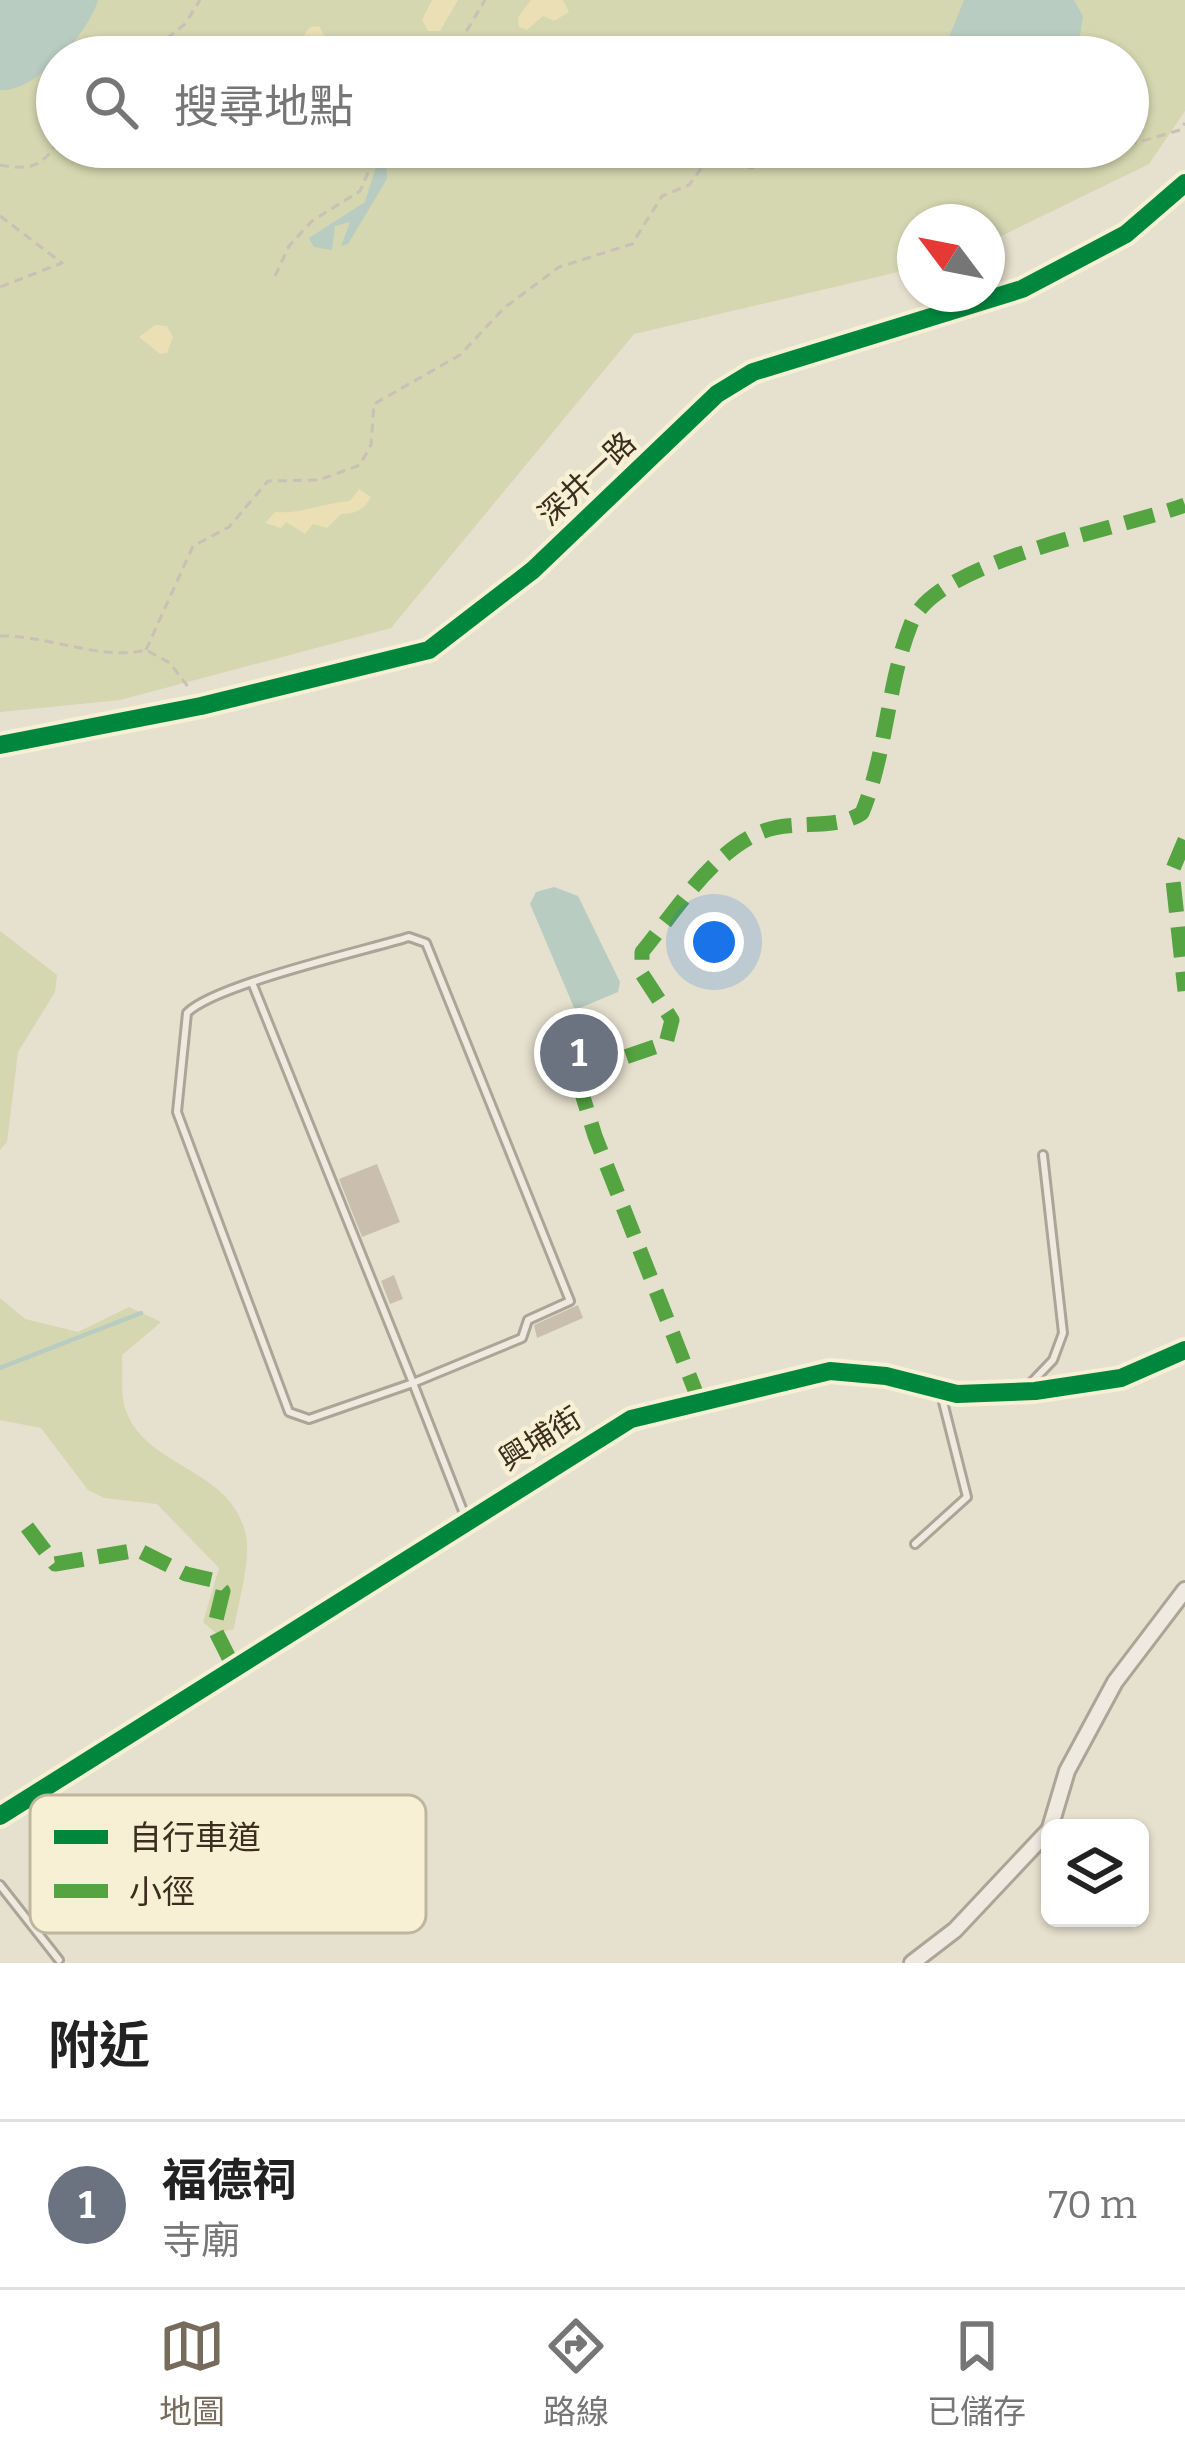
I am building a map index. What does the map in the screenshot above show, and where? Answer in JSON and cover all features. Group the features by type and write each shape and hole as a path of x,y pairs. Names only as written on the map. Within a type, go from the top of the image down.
{"street":[{"name":"深井一路","path":"0,745 195,707 430,650 533,570 717,394 753,372 1022,289 1126,234 1185,183"},
{"name":"興埔街","path":"33,1795 631,1419 830,1371 886,1376 940,1390 1024,1391 1121,1378 1185,1350"},
{"path":"1053,1819 1067,1771 1115,1682 1185,1590"},
{"name":"興埔街","path":"0,1816 30,1797"},
{"path":"912,1963 955,1930 1041,1838"}],"lane":[{"path":"409,937 426,943 570,1301 528,1320 522,1338 413,1382 309,1419 289,1412 177,1112 187,1013 197,1003 409,937"},
{"path":"253,986 466,1520"},
{"path":"1024,1391 1053,1360 1063,1333 1043,1155"},
{"path":"915,1544 968,1497 940,1390"},
{"path":"0,1885 30,1923"},
{"path":"38,1933 59,1960"}],"path":[{"path":"169,36 200,0"},
{"path":"464,36 485,0"},
{"path":"1149,139 1180,130 1185,123"},
{"path":"0,165 28,170 36,166"},
{"path":"275,275 289,246 312,221 360,191 370,168"},
{"path":"146,650 193,546 229,527 268,481 319,480 360,465 370,445 374,404 460,355 504,308 559,267 632,244 662,196 689,185 702,168"},
{"path":"0,216 62,263 0,287"},
{"path":"0,636 38,635 127,654 146,650 186,678 195,707"}],"green space":[{"path":"0,0 1185,0 1185,111 1149,164 1149,36 36,36 36,168 1141,168 1005,234 1005,204 897,204 897,272 634,334 391,628 120,700 0,712"},
{"path":"0,931 57,975 55,992 18,1052 7,1142 0,1150"},
{"path":"0,1298 25,1319 78,1332 129,1307 161,1322 122,1355 124,1405 137,1430 152,1445 208,1482 238,1513 247,1558 234,1629 216,1633 203,1622 219,1568 157,1504 104,1498 88,1490 41,1428 0,1420"}],"sand":[{"path":"432,0 458,0 440,31 428,31 422,20"},
{"path":"531,0 563,0 569,12 554,21 543,16 527,30 519,27 518,17"},
{"path":"319,26 324,36 303,36 310,27"},
{"path":"155,325 167,326 173,337 167,353 160,354 139,337"},
{"path":"359,489 371,497 365,505 341,514 327,528 313,524 305,534 286,522 281,528 265,523 275,512 350,501"}],"shaded area":[{"path":"0,0 98,0 78,36 36,36 36,77 0,90"},
{"path":"964,0 1074,0 1083,16 1080,36 949,36"},
{"path":"376,168 386,168 387,179 348,244 341,246 350,222 335,226 332,250 314,247 309,238 365,202"},
{"path":"554,887 578,896 620,982 618,992 575,1010 530,904 536,892"}],"building":[{"path":"575,1041 592,1054 583,1065 566,1052"},
{"path":"377,1164 400,1222 362,1237 339,1179"},
{"path":"394,1275 403,1299 390,1304 381,1281"},
{"path":"578,1305 583,1318 537,1338 534,1325"}],"waterway":[{"path":"0,1368 141,1313"}],"marked path":[{"path":"700,1403 595,1136 576,1074 666,1043 672,1020 642,974 642,952 726,854 773,828 840,822 862,813 903,647 927,601 991,565 1185,505"},
{"path":"1185,840 1172,871 1185,991"},
{"path":"27,1527 55,1564 138,1550 186,1574 212,1580 223,1591 214,1628 233,1666"}],"cycle path":[{"path":"0,745 201,706 429,650 533,570 717,394 753,372 1022,289 1126,234 1185,183"},
{"path":"33,1795 631,1419 830,1371 886,1376 957,1394 1035,1391 1121,1378 1185,1350"},
{"path":"0,1816 30,1797"}],"place":[{"name":"福德祠","path":"579,1053"}]}
